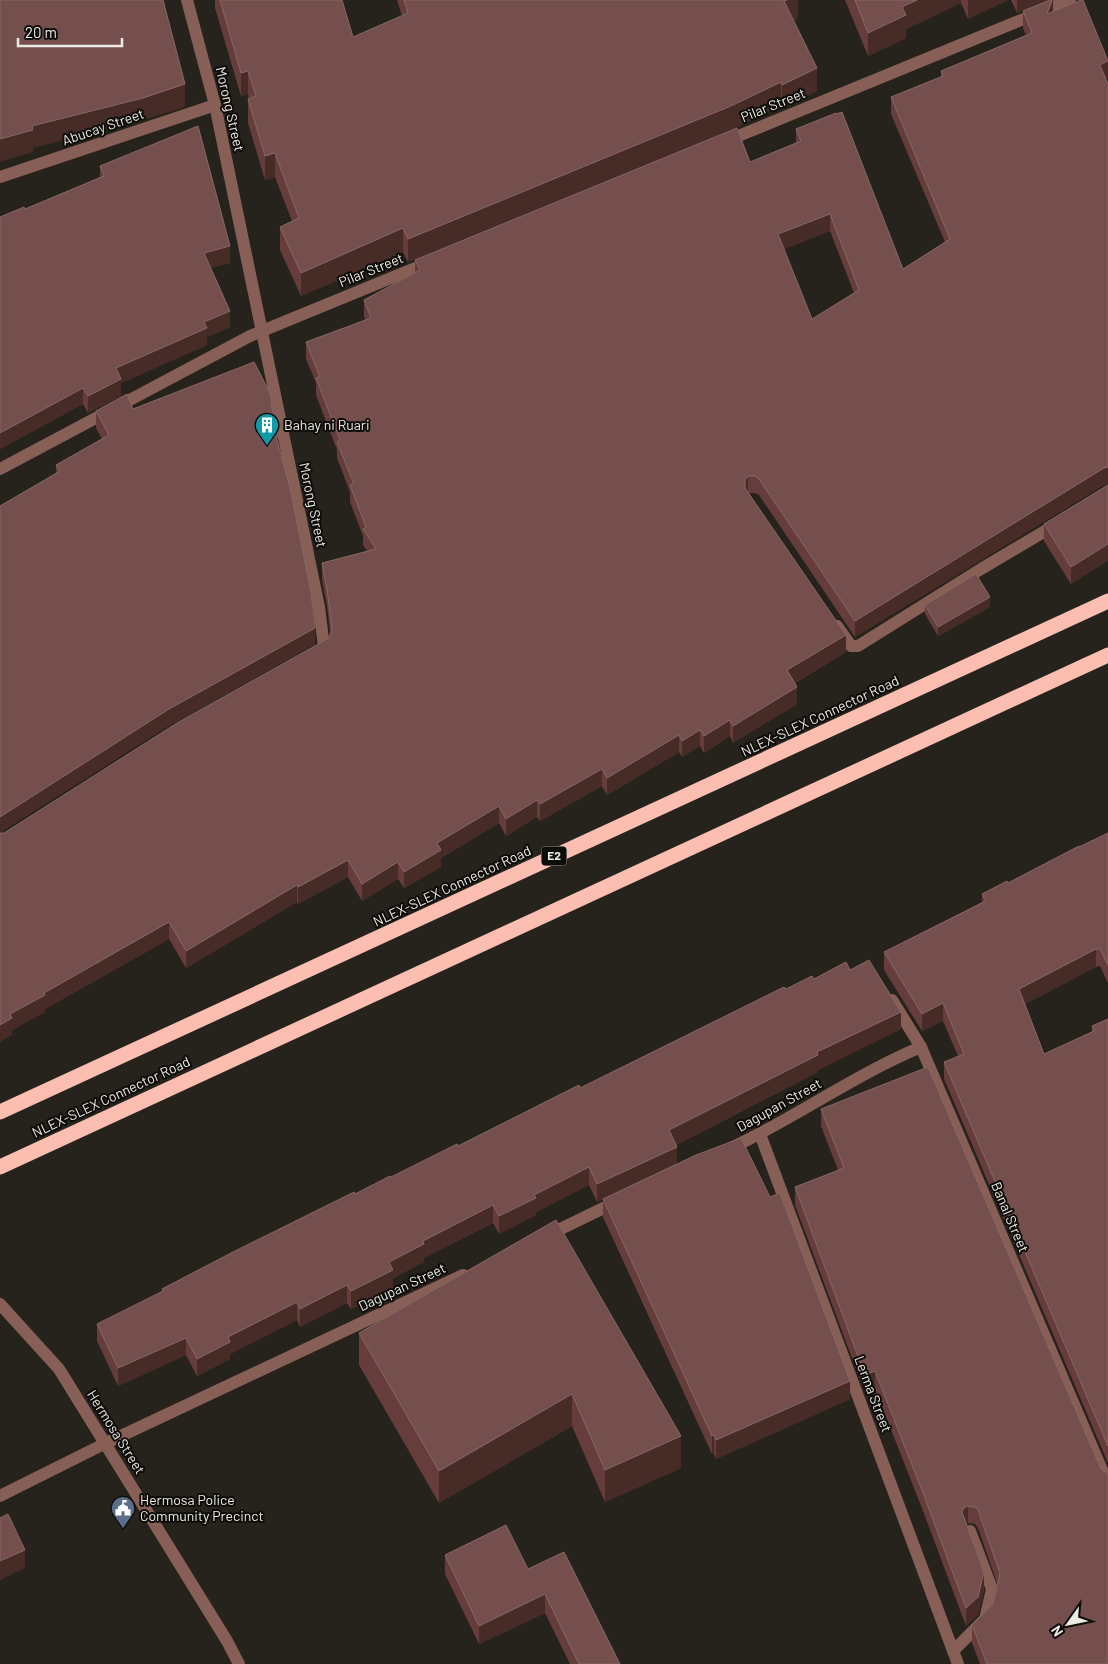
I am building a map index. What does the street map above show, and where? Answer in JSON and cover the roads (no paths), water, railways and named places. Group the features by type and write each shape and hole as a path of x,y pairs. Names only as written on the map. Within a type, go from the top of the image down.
{"highway":[{"name":"NLEX-SLEX Connector Road","path":"0,1112 1108,601"},
{"name":"NLEX-SLEX Connector Road","path":"0,1166 1108,655"}],"street":[{"name":"Morong Street","path":"188,0 215,105 319,607 324,647 304,660"},
{"name":"Pilar Street","path":"712,147 1070,0"},
{"name":"Abucay Street","path":"0,177 215,105"},
{"name":"Pilar Street","path":"0,469 261,331 445,256"},
{"path":"829,614 851,646 858,646 980,569 1068,517"},
{"name":"Banal Street","path":"887,992 921,1047 1108,1484"},
{"name":"Dagupan Street","path":"716,1155 760,1134 888,1061 921,1047"},
{"name":"Lerma Street","path":"760,1134 958,1664"},
{"path":"532,1242 629,1196"},
{"name":"Dagupan Street","path":"0,1496 106,1443 478,1268"},
{"name":"Hermosa Street","path":"0,1304 59,1369 228,1641 239,1664"},
{"path":"953,1651 985,1619 992,1589 970,1531"}],"place":[{"name":"Bahay ni Ruari","path":"267,446"},
{"name":"Hermosa Police Community Precinct","path":"123,1529"}]}
